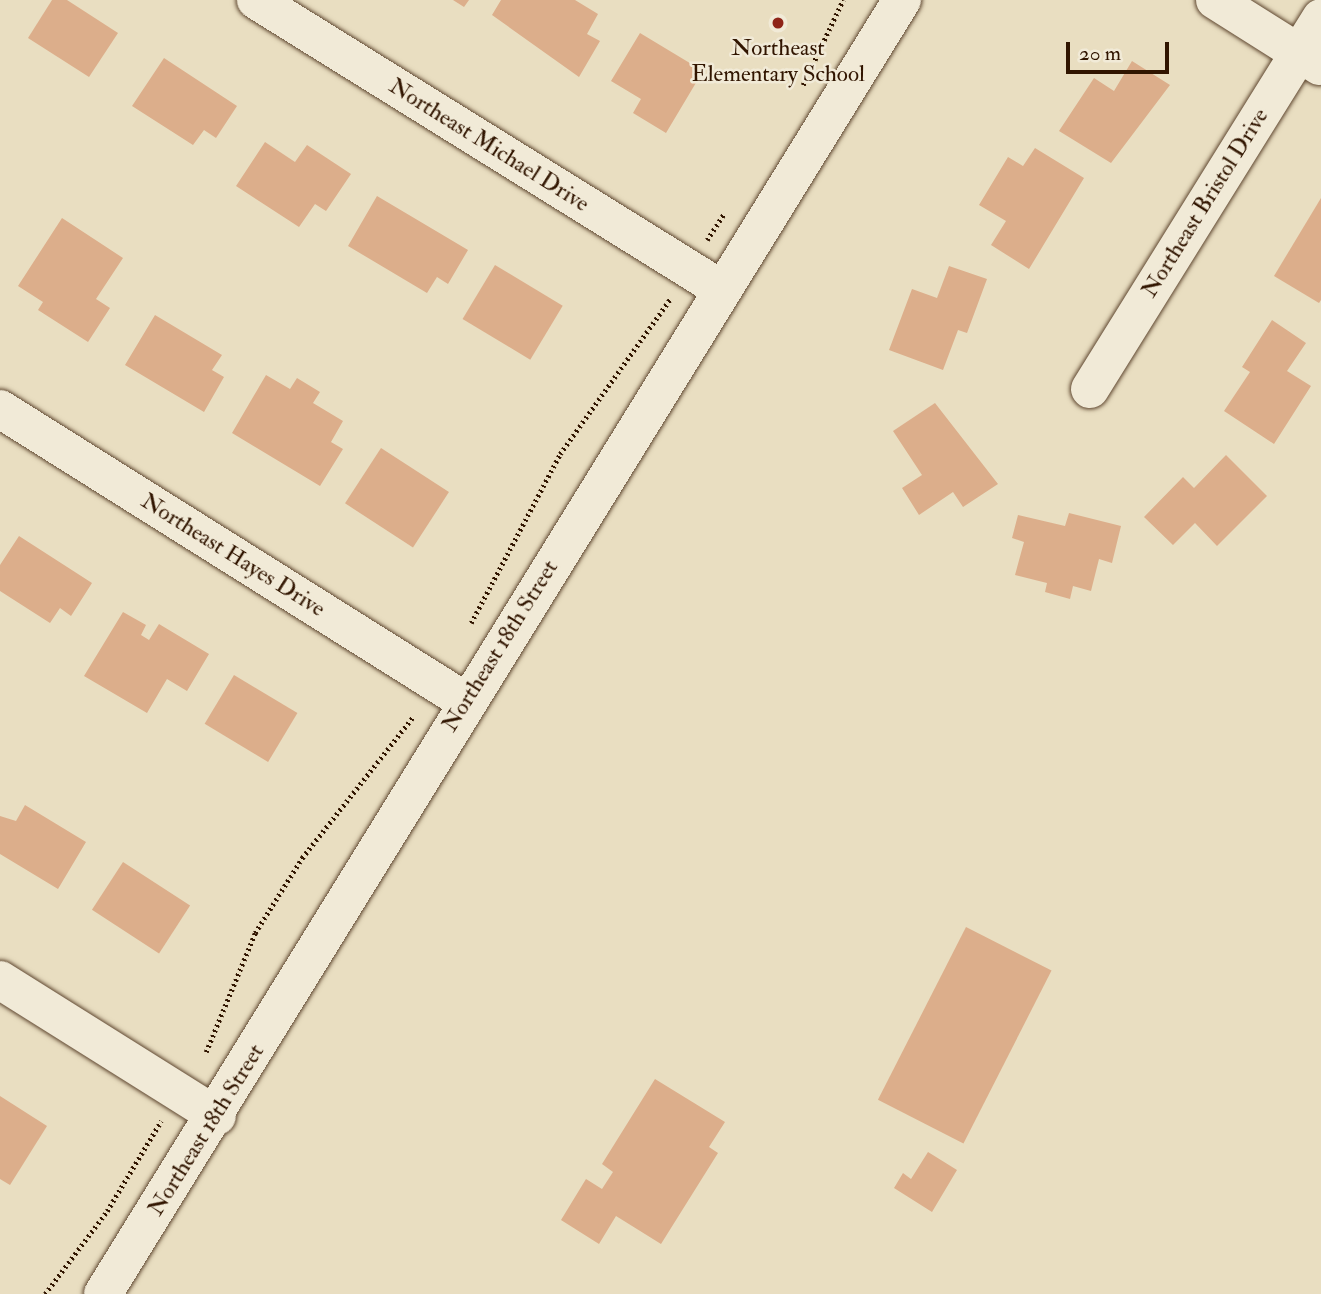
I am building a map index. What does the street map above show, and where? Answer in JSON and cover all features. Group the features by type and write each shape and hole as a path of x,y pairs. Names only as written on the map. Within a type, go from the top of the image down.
{"street":[{"name":"Northeast Michael Drive","path":"256,0 722,289"},
{"name":"Northeast 18th Street","path":"103,1294 217,1116 465,701 902,0"},
{"path":"1215,0 1310,60"},
{"name":"Northeast Bristol Drive","path":"1090,388 1310,60 1321,18"},
{"name":"Northeast Hayes Drive","path":"0,409 465,701"},
{"path":"0,980 217,1116"}],"building":[{"path":"52,0 67,0 118,33 89,77 28,38"},
{"path":"453,0 469,0 464,7"},
{"path":"501,0 575,0 598,14 587,34 600,41 579,77 492,15"},
{"path":"640,33 703,71 666,133 633,113 641,99 611,81"},
{"path":"164,58 237,106 216,138 204,130 193,145 132,106"},
{"path":"1132,61 1170,85 1111,163 1059,131 1094,78 1114,91"},
{"path":"265,142 295,162 307,145 351,174 326,211 315,204 299,227 236,186"},
{"path":"1035,148 1084,178 1029,269 991,245 1006,221 979,205 1008,157 1023,166"},
{"path":"377,196 468,250 448,284 437,277 427,293 348,246"},
{"path":"1321,198 1321,300 1319,303 1274,276"},
{"path":"62,218 123,258 96,299 110,308 88,342 38,310 43,302 18,286"},
{"path":"495,265 563,306 530,360 463,319"},
{"path":"949,266 987,279 967,333 958,330 943,370 889,350 912,289 937,298"},
{"path":"155,315 222,355 212,370 224,377 204,412 125,365"},
{"path":"1272,320 1306,343 1287,371 1311,386 1274,444 1224,411 1250,372 1242,367"},
{"path":"266,375 290,389 297,378 320,392 313,403 343,421 331,442 343,449 320,486 232,433"},
{"path":"935,403 998,484 963,507 953,492 919,515 902,488 922,475 893,431"},
{"path":"381,448 449,492 413,547 345,503"},
{"path":"1226,455 1267,496 1217,546 1195,523 1173,545 1144,517 1183,477 1194,488"},
{"path":"1069,513 1121,526 1112,563 1099,559 1091,591 1073,586 1070,599 1045,592 1047,583 1015,575 1024,542 1012,538 1018,515 1065,526"},
{"path":"19,536 92,583 71,616 60,608 50,623 0,591 0,565"},
{"path":"123,612 146,625 141,635 149,640 159,624 209,654 187,691 167,679 147,713 84,676"},
{"path":"234,675 297,713 268,762 205,724"},
{"path":"25,805 86,842 58,889 0,854 0,816 16,821"},
{"path":"123,862 190,906 159,953 92,910"},
{"path":"966,927 1052,971 963,1143 878,1100"},
{"path":"655,1079 725,1122 709,1147 718,1153 661,1244 616,1216 599,1244 561,1220 586,1179 602,1189 613,1172 602,1164"},
{"path":"0,1096 47,1126 10,1185 0,1179"},
{"path":"928,1152 957,1170 932,1212 894,1188 903,1173 911,1179"}],"place":[{"name":"Northeast Elementary School","path":"778,23"}]}
